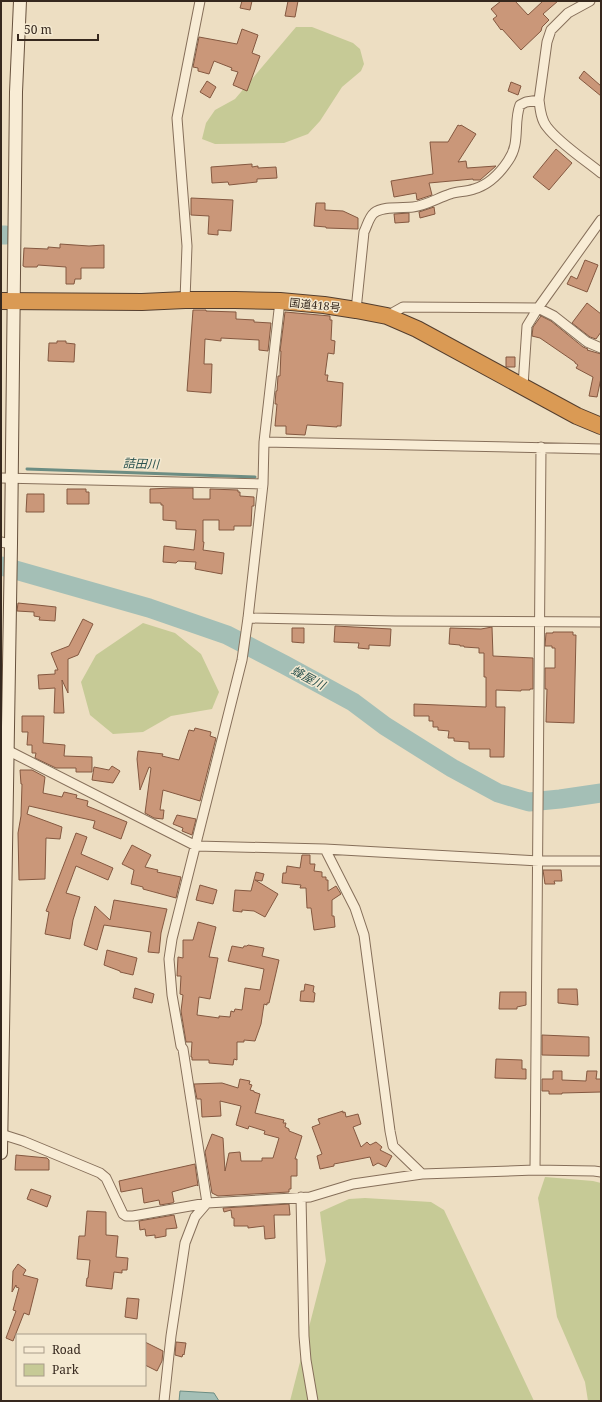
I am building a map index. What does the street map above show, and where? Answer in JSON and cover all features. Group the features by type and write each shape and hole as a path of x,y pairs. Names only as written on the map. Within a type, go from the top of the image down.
{"highway":[{"name":"国道418号","path":"8,302 142,302 185,300 280,301 324,305 387,316 417,329 577,416 601,426"}],"street":[{"path":"1,1153 4,750 10,584 6,478 8,302 20,1"},
{"path":"185,300 187,246 177,118 200,1"},
{"path":"590,1 568,13 551,30 547,42 538,100 541,114 546,126 561,141 601,173"},
{"path":"356,310 364,232 374,213 385,209 415,207 453,193 473,190 486,184 500,172 510,159 516,141 517,113 520,105 526,102 538,100"},
{"path":"523,386 527,326 538,308 601,220"},
{"path":"164,1401 171,1336 185,1243 195,1217 206,1203 183,1049 181,1046 172,995 169,959 172,939 242,660 263,484 264,442 280,301"},
{"path":"387,316 403,306 538,308 554,316 586,342 601,348"},
{"path":"264,442 601,449"},
{"path":"535,1170 541,448"},
{"path":"6,478 263,484"},
{"path":"248,618 540,623 601,622"},
{"path":"4,750 196,846 325,849 538,861 601,862"},
{"path":"325,849 355,908 364,934 390,1131 394,1146 422,1174"},
{"path":"1,1134 23,1141 100,1173 106,1178 123,1214 126,1216 206,1203 310,1197 353,1184 422,1174 535,1170 601,1172"},
{"path":"301,1197 304,1336 312,1401"}],"green space":[{"path":"296,27 312,27 353,43 360,49 364,64 361,71 342,87 320,121 308,134 284,143 215,144 202,139 206,123 215,110 235,99"},
{"path":"143,623 175,633 201,654 219,692 212,709 171,716 143,732 113,734 90,715 81,682 96,655"},
{"path":"545,1177 601,1183 601,1401 588,1401 585,1382 557,1317 538,1198"},
{"path":"365,1198 431,1202 444,1210 534,1401 290,1401 326,1261 320,1212 349,1199"}],"water":[{"path":"180,1391 214,1393 219,1401 179,1401"}],"building":[{"path":"242,1 252,1 250,10 240,8"},
{"path":"288,1 298,1 295,17 285,16"},
{"path":"501,1 515,1 528,15 543,1 558,1 543,14 549,20 542,27 541,31 521,50 502,29 501,30 493,19 497,16 491,9"},
{"path":"242,29 258,35 252,53 260,56 247,91 233,85 238,72 231,70 232,68 214,61 209,74 198,71 198,68 193,67 199,37 237,44"},
{"path":"584,71 601,86 601,96 579,78"},
{"path":"207,81 216,87 210,98 200,92"},
{"path":"511,82 521,86 518,95 508,91"},
{"path":"458,125 461,125 476,134 458,162 466,161 467,168 496,166 480,180 473,179 429,183 432,195 417,200 416,193 394,197 391,181 433,174 430,142 448,142"},
{"path":"556,149 572,163 549,190 533,177"},
{"path":"252,164 252,167 258,166 258,168 276,167 277,178 257,179 257,182 229,185 228,182 212,183 211,167"},
{"path":"191,198 233,200 231,231 218,230 218,235 208,234 209,216 191,215"},
{"path":"316,203 325,203 325,210 343,211 358,218 358,229 314,226"},
{"path":"434,207 435,214 420,218 419,212"},
{"path":"409,213 409,222 395,223 394,214"},
{"path":"60,244 89,246 104,245 104,268 81,268 81,279 75,279 74,284 66,284 66,267 38,265 37,267 23,266 24,248 60,248"},
{"path":"585,260 598,265 587,292 567,284 571,276 577,279"},
{"path":"587,303 601,314 601,332 596,339 590,337 572,323"},
{"path":"193,310 236,312 236,319 271,323 268,351 259,350 259,340 221,338 221,341 205,339 204,364 212,364 211,393 187,391"},
{"path":"285,312 330,316 330,320 332,320 331,340 335,341 334,354 328,353 325,375 328,375 327,381 343,383 341,426 307,425 305,435 286,434 286,426 275,426 277,404 275,404 276,391 278,376 280,376 280,351"},
{"path":"541,316 551,321 583,347 588,349 587,350 601,354 601,378 597,397 589,396 593,377 576,368 578,365 575,362 540,338 532,336 533,327"},
{"path":"57,341 66,341 66,343 75,344 74,362 48,361 49,343 57,343"},
{"path":"506,357 515,357 515,367 506,367"},
{"path":"193,488 193,499 210,499 210,489 238,490 238,492 240,492 240,496 254,497 251,526 234,526 234,530 219,530 219,520 203,520 203,550 224,553 222,574 195,569 196,562 163,562 164,546 194,550 196,530 176,529 176,521 163,520 163,505 161,505 161,503 150,503 150,489"},
{"path":"67,489 86,489 86,492 89,492 89,504 67,504"},
{"path":"27,494 44,494 44,512 26,512"},
{"path":"18,603 56,607 55,621 39,620 40,617 34,616 34,612 17,611"},
{"path":"83,619 93,624 78,655 68,659 68,693 62,680 64,713 54,713 55,688 39,689 38,675 55,674 55,670 58,670 51,653 69,646"},
{"path":"335,626 391,629 390,646 369,645 369,649 358,648 359,643 334,642"},
{"path":"492,627 493,656 533,658 533,689 521,691 496,690 496,707 505,707 504,757 490,757 490,749 469,749 469,742 454,741 454,738 448,738 449,731 438,730 438,727 433,727 433,721 429,721 429,716 414,716 414,704 486,707 484,653 479,653 479,648 449,644 450,628 481,629"},
{"path":"292,628 304,628 304,643 292,642"},
{"path":"573,632 573,635 576,635 574,723 546,722 547,689 545,689 545,668 555,668 555,648 552,648 552,646 545,646 546,633"},
{"path":"22,716 44,716 43,743 65,745 64,756 92,757 92,772 76,772 76,768 56,768 35,758 36,753 32,753 32,745 27,745 28,732 22,732"},
{"path":"195,728 211,732 210,736 216,738 200,801 163,790 160,810 164,810 163,819 154,818 145,813 151,768 149,767 140,790 137,759 138,751 163,754 162,756 179,760 189,730 194,731"},
{"path":"112,766 120,771 113,783 92,780 94,767 109,770"},
{"path":"20,770 32,770 45,777 43,793 62,797 64,792 77,795 76,798 88,801 87,806 127,822 121,839 93,828 95,821 29,806 27,814 62,827 60,839 46,838 45,879 19,880 18,833 21,816 22,784"},
{"path":"177,815 196,819 192,835 182,831 183,828 173,824"},
{"path":"76,833 87,837 81,854 113,868 108,880 76,866 66,893 80,897 73,920 70,939 45,934 49,912 46,911"},
{"path":"132,845 151,855 145,867 158,870 157,872 181,877 176,898 143,889 143,887 131,884 134,870 122,864"},
{"path":"302,855 310,855 310,864 315,864 314,871 322,872 322,877 326,877 326,880 328,880 328,891 336,886 341,894 332,900 332,916 334,916 335,927 314,930 311,908 307,908 306,888 300,888 301,885 282,883 283,873 286,873 287,866 300,868"},
{"path":"543,870 561,870 562,881 554,881 555,884 545,884"},
{"path":"256,872 264,874 262,881 255,880 278,894 265,917 254,911 233,911 235,890 251,891"},
{"path":"200,885 217,890 213,904 196,900"},
{"path":"114,900 167,909 161,933 159,953 148,952 151,932 104,925 97,950 84,945 95,906 110,920"},
{"path":"198,922 216,927 209,957 218,958 210,999 199,997 197,1015 219,1018 219,1016 230,1017 231,1011 234,1012 235,1009 242,1010 245,988 260,990 264,969 228,961 232,946 243,948 244,946 248,945 264,948 262,956 279,960 269,1003 267,1003 267,1005 264,1004 261,1024 255,1041 244,1040 244,1042 237,1042 237,1060 234,1059 233,1065 209,1063 209,1060 192,1060 192,1042 186,1042 181,1011 183,995 180,994 181,976 177,976 178,957 183,958 183,940 193,940"},
{"path":"107,950 137,958 133,975 120,972 104,965"},
{"path":"305,984 314,986 314,1002 300,1001 301,991 304,991"},
{"path":"135,988 154,994 152,1003 133,998"},
{"path":"558,989 577,989 578,1005 558,1003"},
{"path":"500,992 526,992 526,1005 517,1007 517,1009 499,1009"},
{"path":"542,1035 589,1037 589,1056 542,1055"},
{"path":"496,1059 522,1060 522,1069 526,1069 526,1079 495,1078"},
{"path":"553,1071 562,1071 562,1080 586,1081 587,1071 597,1071 596,1079 601,1079 601,1092 549,1094 549,1091 542,1091 542,1079 553,1079"},
{"path":"240,1079 250,1081 249,1084 252,1085 250,1090 260,1094 255,1113 284,1120 283,1123 286,1123 285,1127 289,1129 289,1131 302,1136 295,1159 297,1159 297,1176 291,1176 291,1189 289,1189 289,1192 218,1196 212,1193 205,1152 212,1134 223,1138 225,1171 229,1153 240,1152 241,1161 262,1161 262,1158 273,1158 279,1138 264,1134 265,1131 249,1126 248,1129 236,1125 241,1106 220,1101 221,1116 202,1117 201,1099 197,1099 194,1084 222,1083 238,1088"},
{"path":"343,1111 343,1113 345,1112 346,1117 358,1114 361,1124 353,1127 361,1147 367,1142 370,1145 376,1142 382,1147 380,1150 392,1156 386,1167 378,1163 373,1166 370,1157 334,1164 334,1166 320,1169 317,1156 322,1154 312,1127 320,1124 318,1119"},
{"path":"16,1155 47,1158 49,1160 49,1170 15,1170"},
{"path":"195,1164 198,1186 172,1192 174,1202 172,1203 160,1205 159,1200 144,1203 142,1188 121,1192 119,1181"},
{"path":"31,1189 51,1196 47,1207 27,1199"},
{"path":"289,1204 290,1215 274,1215 275,1238 265,1239 264,1226 248,1228 248,1226 234,1226 234,1218 232,1218 231,1210 224,1212 223,1208"},
{"path":"87,1211 106,1212 106,1235 118,1236 116,1257 128,1258 127,1270 122,1270 122,1273 114,1272 112,1289 86,1286 90,1260 77,1259 79,1236 85,1236"},
{"path":"174,1215 177,1228 166,1229 166,1236 155,1238 155,1235 146,1236 145,1229 140,1230 139,1221"},
{"path":"18,1264 26,1270 23,1275 38,1279 29,1315 24,1313 13,1341 6,1338 16,1311 13,1310 19,1288 16,1287 16,1285 12,1292 13,1271"},
{"path":"127,1298 139,1299 137,1319 125,1317"},
{"path":"146,1342 163,1351 162,1361 157,1371 146,1366"},
{"path":"176,1342 186,1343 184,1355 183,1354 182,1357 175,1355"}],"waterway":[{"path":"1,235 6,235"},
{"name":"詰田川","path":"27,469 255,477"},
{"name":"蜂屋川","path":"1,566 149,608 227,635 353,702 385,726 452,768 498,793 529,802 601,793"}]}
